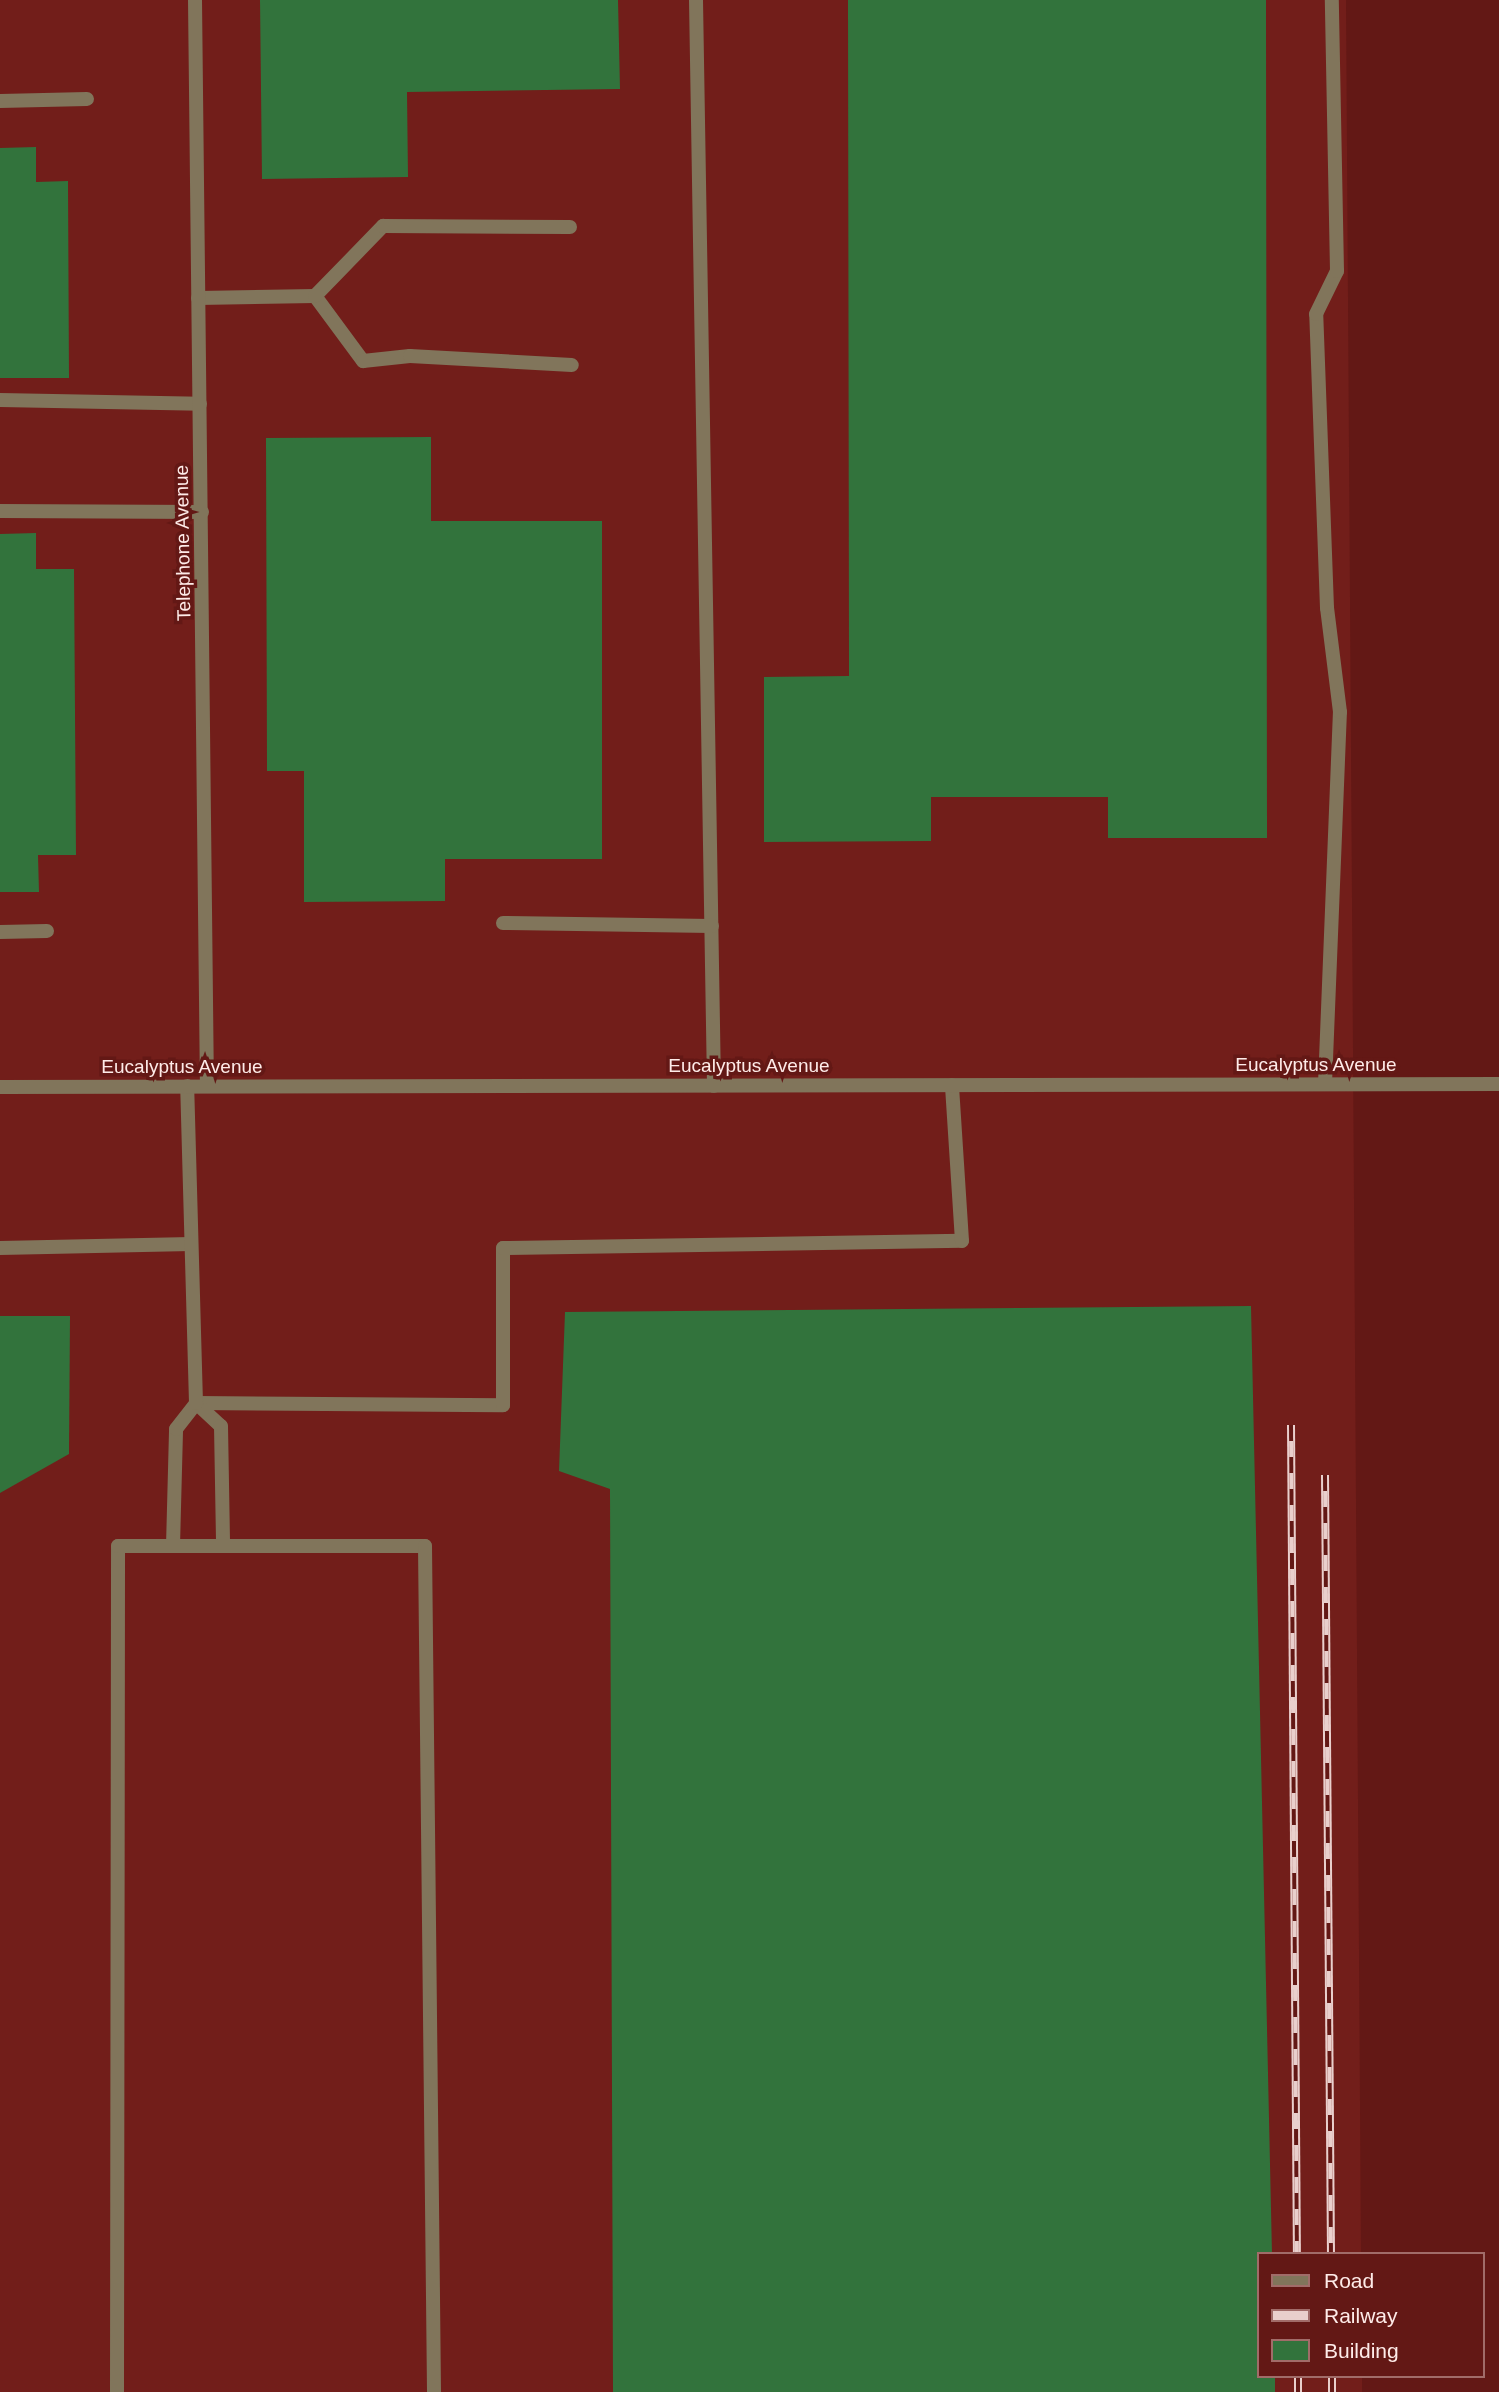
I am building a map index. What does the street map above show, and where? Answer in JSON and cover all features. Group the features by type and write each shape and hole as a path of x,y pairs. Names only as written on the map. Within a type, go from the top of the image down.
{"street":[{"name":"Telephone Avenue","path":"195,0 207,1086"},
{"path":"696,0 714,1086"},
{"path":"1325,1084 1340,712 1327,608 1316,314 1337,271 1332,0"},
{"path":"0,101 87,99"},
{"path":"198,298 315,296 383,226 570,227"},
{"path":"315,296 363,361 410,356 572,365"},
{"path":"0,400 200,404"},
{"path":"0,510 202,512"},
{"path":"503,923 712,926"},
{"path":"0,932 47,932"},
{"name":"Eucalyptus Avenue","path":"0,1087 1499,1084"},
{"path":"196,1403 503,1405 503,1248 962,1241 952,1085"},
{"path":"173,1546 176,1429 196,1403 187,1086"},
{"path":"0,1248 191,1244"},
{"path":"196,1403 221,1426 223,1546"},
{"path":"117,2392 118,1546 425,1546 434,2392"}],"shaded area":[{"path":"0,0 1346,0 1361,2252 1258,2252 1258,2378 1362,2378 1362,2392 0,2392"}],"building":[{"path":"260,0 618,0 620,89 407,92 408,177 262,179"},
{"path":"848,0 1266,0 1267,838 1108,838 1108,797 931,797 931,841 764,842 764,677 849,676"},
{"path":"36,147 36,182 68,181 69,378 0,378 0,148"},
{"path":"431,437 431,521 602,521 602,859 445,859 445,901 304,902 304,771 267,771 266,438"},
{"path":"36,533 36,569 74,569 76,855 38,855 39,892 0,892 0,534"},
{"path":"1251,1306 1272,2252 1258,2252 1258,2378 1275,2378 1275,2392 613,2392 610,1489 559,1471 565,1312"},
{"path":"0,1316 70,1316 69,1454 0,1493"}],"railway":[{"path":"1291,1425 1297,2252"},
{"path":"1325,1475 1331,2252"},
{"path":"1298,2378 1298,2392"},
{"path":"1332,2378 1332,2392"}]}
